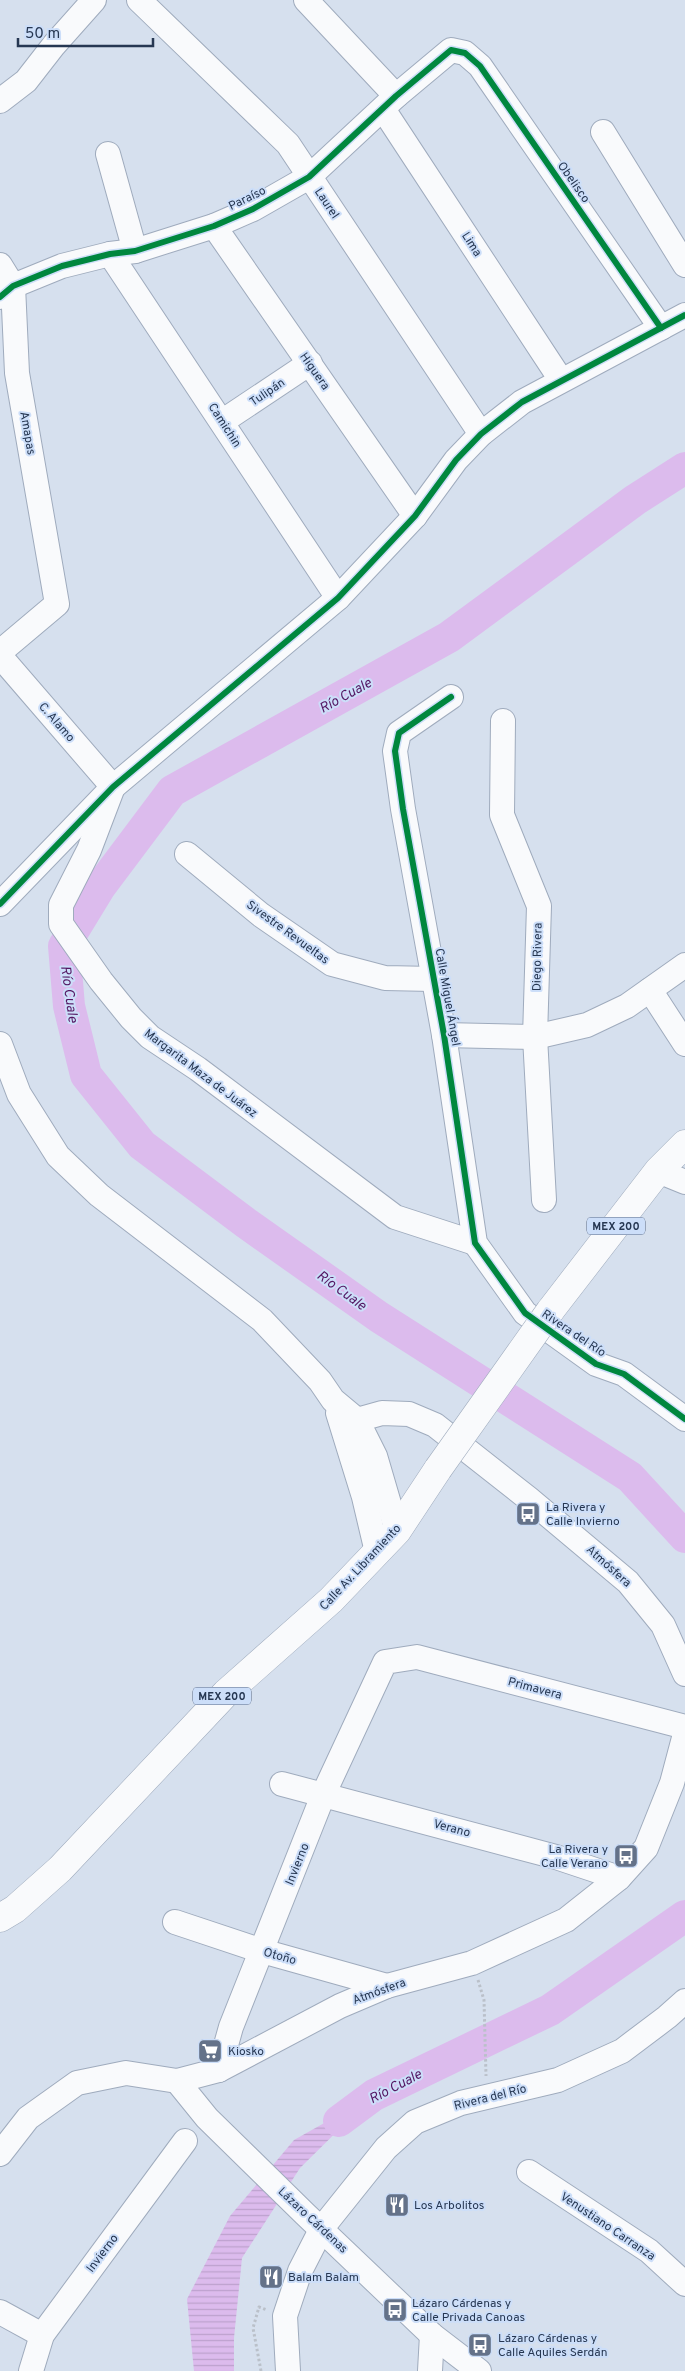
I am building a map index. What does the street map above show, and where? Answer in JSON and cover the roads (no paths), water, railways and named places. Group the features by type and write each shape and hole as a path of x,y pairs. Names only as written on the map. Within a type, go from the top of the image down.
{"main road":[{"name":"Calle Av. Libramiento","path":"0,1918 15,1909 60,1869 226,1693 331,1600 397,1531 537,1312 658,1171 685,1144"}],"street":[{"path":"0,101 26,81 54,45 94,0"},
{"name":"Laurel","path":"140,0 288,144 481,434"},
{"name":"Lima","path":"306,0 390,103 561,380"},
{"name":"Paraíso","path":"6,292 62,266 110,254 135,251 214,226 253,210 309,178 451,50 465,53"},
{"name":"Obelisco","path":"465,53 480,66 661,328"},
{"path":"603,132 685,265"},
{"path":"108,154 135,251"},
{"name":"Higuera","path":"214,226 416,516"},
{"name":"Camichin","path":"110,254 223,421 338,598"},
{"name":"Amapas","path":"0,265 57,604 3,665"},
{"path":"0,904 113,787 338,598 416,516 456,460 481,434 522,402 685,315"},
{"name":"Tulipán","path":"223,421 310,363"},
{"name":"C. Alamo","path":"3,665 113,787"},
{"name":"Calle Miguel Ángel","path":"451,698 399,733 395,751 403,808 444,1035 475,1243 537,1312"},
{"name":"Diego Rivera","path":"503,721 502,815 539,906 535,1037 544,1200"},
{"name":"Margarita Maza de Juárez","path":"113,787 90,850 61,905 61,924 101,981 131,1018 150,1037 198,1069 395,1218 475,1243"},
{"name":"Sivestre Revueltas","path":"187,854 261,915 332,964 385,978 433,979"},
{"path":"444,1035 535,1037 586,1024 627,1006 685,966"},
{"path":"650,990 685,1044"},
{"path":"0,1044 19,1094 58,1156 98,1195 262,1320 320,1381 375,1456 397,1531"},
{"path":"658,1171 685,1182"},
{"name":"Rivera del Río","path":"537,1312 596,1364 624,1374 685,1419"},
{"name":"Atmósfera","path":"350,1424 382,1413 409,1414 435,1425 529,1499 628,1582 663,1625 685,1674"},
{"path":"350,1424 377,1552"},
{"name":"Primavera","path":"385,1662 417,1657 685,1727"},
{"name":"Invierno","path":"219,2070 232,2027 324,1793 385,1662"},
{"name":"Atmósfera","path":"0,2154 28,2118 77,2083 126,2073 177,2081 219,2070 340,2006 387,1986 472,1963 566,1920 620,1878 646,1848 672,1783 685,1734"},
{"name":"Verano","path":"282,1784 324,1793 556,1857 620,1878"},
{"name":"Otoño","path":"175,1922 262,1951 387,1986"},
{"name":"Rivera del Río","path":"288,2371 285,2316 300,2271 313,2221 386,2148 415,2122 461,2103 558,2080 622,2050 668,2017 685,2001"},
{"name":"Lázaro Cárdenas","path":"177,2081 207,2118 313,2221 432,2335 479,2371"},
{"name":"Invierno","path":"31,2371 42,2334 185,2141"},
{"name":"Venustiano Carranza","path":"529,2172 649,2251 685,2284"},
{"path":"0,2312 42,2334"},
{"path":"430,2371 432,2335"}],"waterway":[{"name":"Río Cuale","path":"685,468 635,500 449,637 172,791 100,887 64,946 69,1006 86,1075 142,1145 246,1223 379,1317 630,1477 685,1537"},
{"name":"Río Cuale","path":"339,2121 374,2095 550,2010 685,1916"}],"place":[{"name":"La Rivera y Calle Invierno","path":"528,1514"},
{"name":"La Rivera y Calle Verano","path":"626,1856"},
{"name":"Kiosko","path":"210,2051"},
{"name":"Los Arbolitos","path":"397,2205"},
{"name":"Balam Balam","path":"271,2277"},
{"name":"Lázaro Cárdenas y Calle Privada Canoas","path":"395,2310"},
{"name":"Lázaro Cárdenas y Calle Aquiles Serdán","path":"480,2345"}]}
